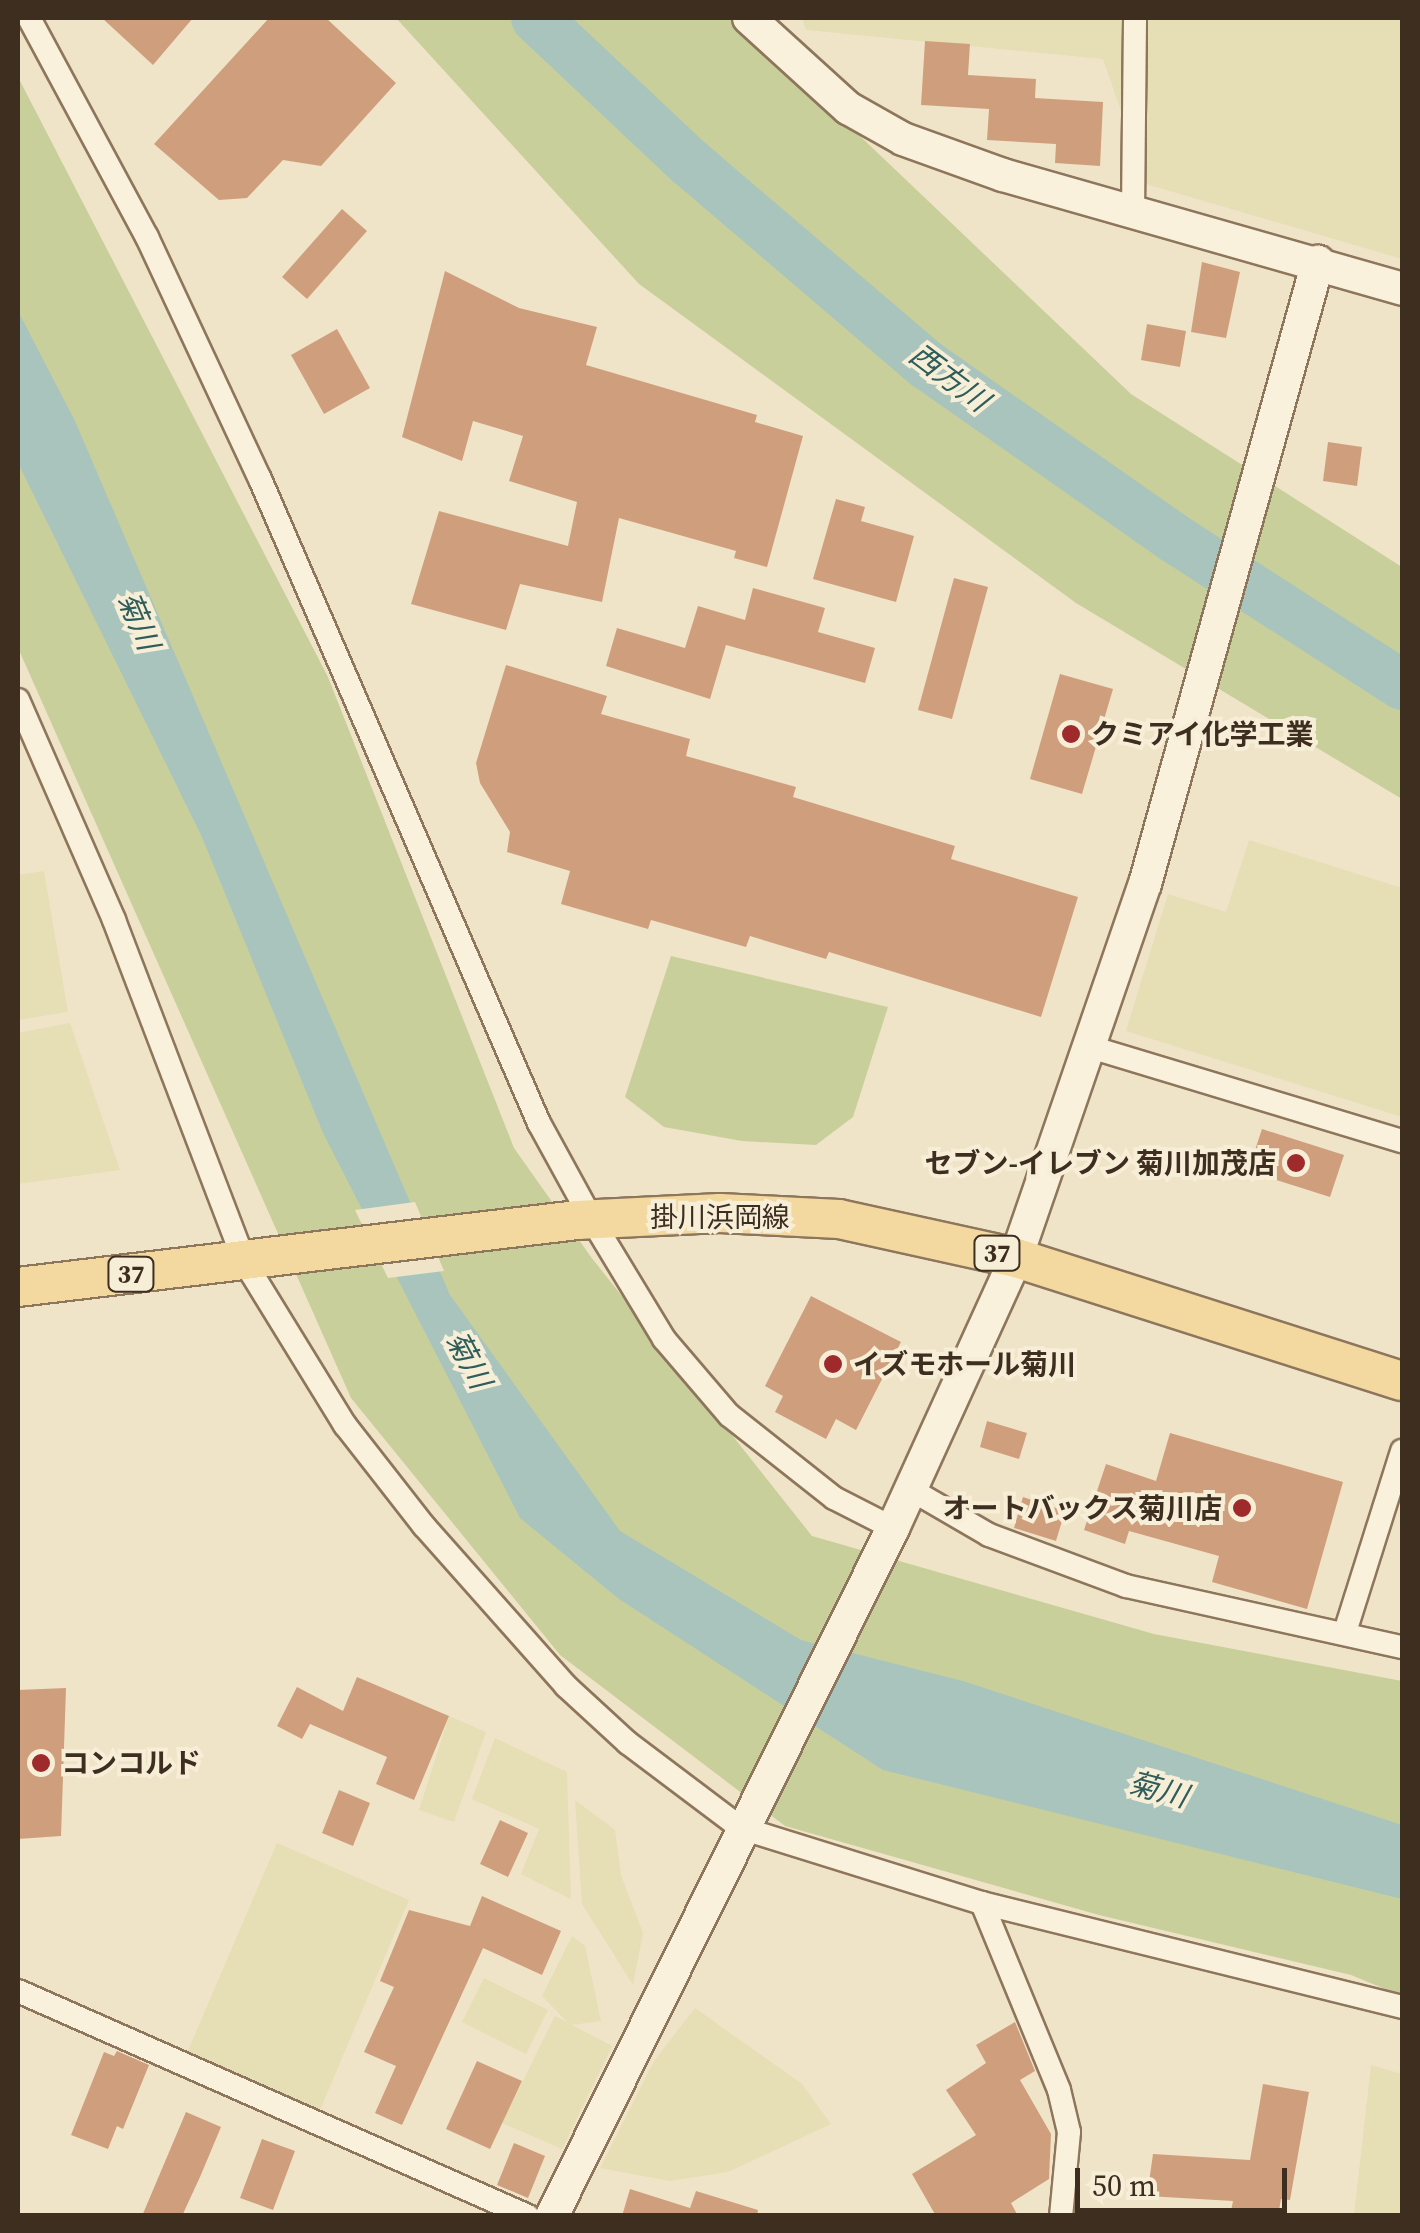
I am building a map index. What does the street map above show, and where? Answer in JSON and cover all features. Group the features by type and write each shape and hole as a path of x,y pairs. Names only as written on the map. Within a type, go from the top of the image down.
{"main road":[{"name":"掛川浜岡線","path":"18,1287 584,1220 720,1213 839,1219 1016,1258 1402,1381"}],"street":[{"path":"29,18 147,238 260,479 584,1220 664,1339 729,1415 888,1537"},
{"path":"750,18 848,108 903,140 1402,289"},
{"path":"1133,211 1135,18"},
{"path":"552,2216 888,1537 1016,1258 1090,1047 1208,656 1318,262"},
{"path":"18,700 114,920 244,1260 345,1425 424,1526 566,1686 628,1743 744,1823 982,1902 1402,2008"},
{"path":"1090,1047 1402,1141"},
{"path":"1344,1632 1402,1452"},
{"path":"910,1489 988,1536 1126,1586 1402,1648"},
{"path":"982,1902 1060,2090 1070,2132 1061,2216"},
{"path":"18,1990 528,2216"}],"shaded area":[{"path":"802,18 1402,18 1402,259 1146,184 1103,59 806,30"},
{"path":"1249,840 1402,888 1402,1117 1126,1031 1168,894 1226,912"},
{"path":"44,871 68,1012 18,1020 18,875"},
{"path":"70,1023 120,1170 18,1184 18,1033"},
{"path":"449,1716 486,1732 454,1822 419,1810"},
{"path":"495,1738 567,1772 571,1899 521,1874 539,1829 472,1799"},
{"path":"575,1800 615,1830 621,1875 643,1933 633,1985 582,1904"},
{"path":"277,1843 409,1900 320,2110 187,2053"},
{"path":"572,1936 585,1946 601,2021 572,2025 612,2046 562,2149 502,2123 555,2016 567,2022 542,1996"},
{"path":"484,1978 548,2010 526,2054 462,2022"},
{"path":"695,2008 802,2084 831,2124 728,2172 670,2181 600,2168 654,2061"},
{"path":"1371,2065 1402,2074 1402,2215 1354,2215"}],"green space":[{"path":"396,18 736,18 1131,394 1402,567 1402,799 1076,603 639,284"},
{"path":"18,77 328,677 514,1148 591,1257 812,1536 1154,1634 1402,1681 1402,1996 1351,1975 1099,1915 785,1826 560,1655 351,1398 18,648"},
{"path":"671,956 888,1007 853,1117 816,1145 742,1141 664,1127 625,1097"}],"water":[{"name":"菊川","path":"18,311 75,421 450,1295 620,1531 801,1640 963,1681 1402,1825 1402,1899 883,1770 619,1599 520,1518 323,1133 201,835 18,463"}],"pier":[{"path":"415,1202 444,1271 388,1278 355,1210"}],"building":[{"path":"102,18 193,18 153,65"},
{"path":"269,18 326,18 396,83 321,166 283,160 247,198 219,200 154,144"},
{"path":"925,41 970,44 968,75 1036,79 1035,98 1103,102 1100,166 1055,163 1056,144 987,140 989,109 921,105"},
{"path":"342,209 367,231 307,299 282,277"},
{"path":"1202,262 1240,272 1226,338 1191,332"},
{"path":"445,271 519,308 597,327 586,365 757,415 755,422 803,436 767,567 734,558 736,551 619,518 602,602 520,584 506,630 411,604 439,511 568,546 577,502 509,481 523,436 473,421 462,461 402,437"},
{"path":"1147,324 1186,331 1180,367 1141,360"},
{"path":"337,329 370,388 324,414 291,355"},
{"path":"1328,442 1362,447 1357,486 1323,481"},
{"path":"836,499 865,507 861,521 914,536 896,602 813,579"},
{"path":"954,578 988,587 952,719 918,710"},
{"path":"753,588 825,608 818,632 875,648 865,683 726,645 710,699 606,666 617,628 685,648 698,606 745,620"},
{"path":"506,665 607,696 601,714 690,739 686,756 796,787 793,797 955,846 951,859 1078,897 1041,1017 829,952 826,959 750,936 746,947 651,920 648,929 561,904 570,871 507,852 510,832 480,783 476,763"},
{"name":"クミアイ化学工業","path":"1060,674 1113,689 1082,794 1030,779"},
{"name":"セブン-イレブン 菊川加茂店","path":"1262,1129 1344,1155 1330,1197 1248,1171"},
{"name":"イズモホール菊川","path":"811,1296 901,1342 856,1430 836,1419 826,1439 775,1412 783,1396 765,1386"},
{"path":"987,1421 1027,1433 1019,1459 980,1447"},
{"name":"オートバックス菊川店","path":"1170,1433 1343,1482 1307,1609 1212,1582 1219,1556 1129,1531 1125,1544 1084,1530 1106,1464 1156,1481"},
{"path":"1023,1497 1065,1511 1056,1541 1014,1528"},
{"path":"357,1677 449,1716 414,1800 376,1784 387,1757 310,1724 302,1739 277,1726 297,1687 343,1711"},
{"name":"コンコルド","path":"66,1688 61,1836 18,1839 18,1690"},
{"path":"339,1790 370,1803 353,1846 322,1833"},
{"path":"500,1820 528,1833 508,1877 480,1864"},
{"path":"482,1896 561,1931 542,1975 483,1948 402,2125 375,2113 396,2066 364,2052 394,1987 380,1981 409,1910 470,1926"},
{"path":"1015,2022 1035,2071 1020,2080 1051,2134 1049,2179 1011,2203 1018,2216 936,2216 912,2174 976,2135 946,2090 986,2063 976,2045"},
{"path":"117,2051 149,2065 123,2129 117,2126 108,2149 71,2135 104,2052 114,2056"},
{"path":"477,2061 522,2081 490,2149 446,2129"},
{"path":"1263,2084 1309,2092 1290,2200 1281,2199 1278,2216 1230,2216 1233,2201 1147,2196 1153,2154 1250,2160"},
{"path":"186,2112 221,2127 200,2177 182,2216 142,2216"},
{"path":"262,2139 295,2151 273,2210 240,2198"},
{"path":"514,2143 545,2156 528,2198 497,2185"},
{"path":"630,2189 690,2208 696,2191 758,2210 757,2216 622,2216"}],"waterway":[{"name":"西方川","path":"536,18 689,162 927,365 1174,538 1402,685"}],"place":[{"name":"クミアイ化学工業","path":"1071,734"},
{"name":"セブン-イレブン 菊川加茂店","path":"1296,1163"},
{"name":"イズモホール菊川","path":"833,1364"},
{"name":"オートバックス菊川店","path":"1242,1508"},
{"name":"コンコルド","path":"41,1763"}]}
